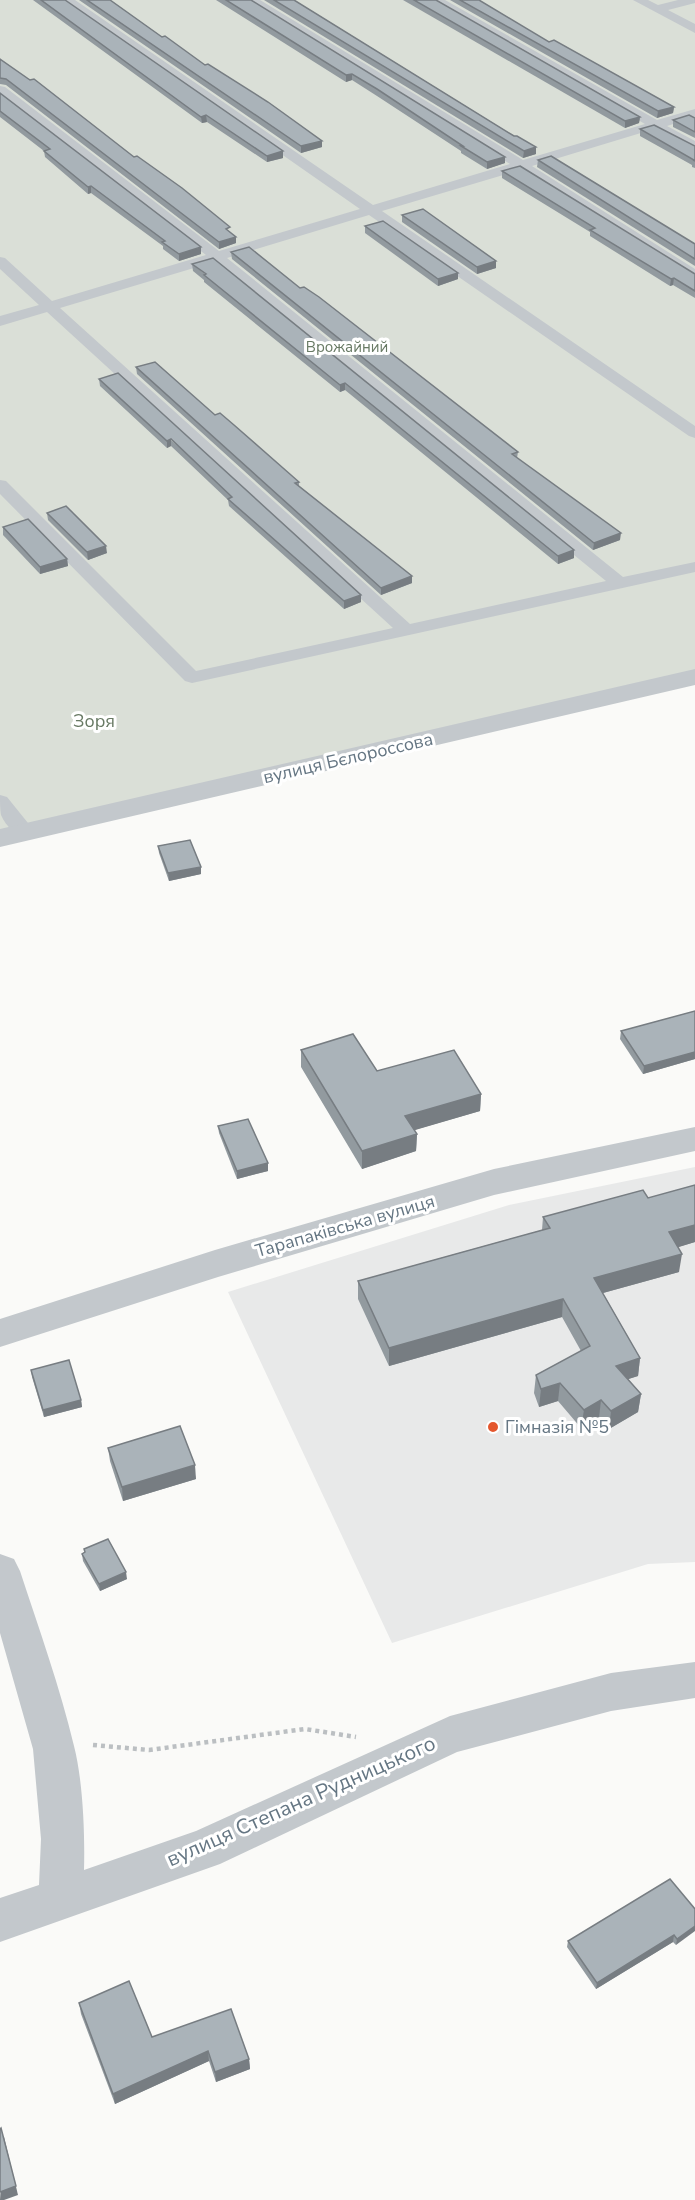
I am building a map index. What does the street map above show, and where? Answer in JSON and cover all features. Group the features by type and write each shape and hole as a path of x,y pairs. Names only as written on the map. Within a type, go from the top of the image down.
{"street":[{"name":"вулиця Бєлороссова","path":"13,835 695,677"},
{"name":"Тарапаківська вулиця","path":"0,1333 215,1264 494,1182 695,1139"},
{"path":"0,1571 36,1681 54,1749 63,1839 61,1898"},
{"name":"вулиця Степана Рудницького","path":"0,1920 205,1849 450,1735 611,1692 695,1680"}],"lane":[{"path":"67,0 695,433"},
{"path":"252,0 520,164 695,275"},
{"path":"436,0 695,147"},
{"path":"639,0 695,29"},
{"path":"657,9 693,0"},
{"path":"0,90 215,255 619,583"},
{"path":"0,321 695,113"},
{"path":"0,261 406,630"},
{"path":"0,484 192,677 695,567"},
{"path":"0,801 13,835"}],"path":[{"path":"48,1726 80,1742 114,1748 149,1750 305,1729 356,1736 400,1758"}],"shaded area":[{"name":"Гімназія №5","path":"695,1167 695,1562 648,1564 392,1643 228,1292 509,1205"}],"green space":[{"name":"Врожайний","path":"0,0 695,0 695,677 0,838"}],"building":[{"path":"41,0 65,0 283,151 267,156 206,115 201,117"},
{"path":"87,0 110,0 205,65 208,64 268,102 322,141 301,146"},
{"path":"226,0 251,0 505,157 487,162 377,89 352,74 346,75"},
{"path":"274,0 294,0 514,136 536,147 524,151"},
{"path":"414,0 436,0 640,117 625,121"},
{"path":"460,0 479,0 549,42 554,40 674,107 658,111"},
{"path":"0,59 30,80 34,79 134,157 137,156 182,188 230,227 226,229 236,237 219,242 6,79 0,78"},
{"path":"0,93 201,247 179,254 91,186 88,187 44,151 50,149 0,111"},
{"path":"689,115 695,118 695,132 673,120"},
{"path":"654,125 695,146 695,161 640,129"},
{"path":"551,156 695,244 695,259 538,160"},
{"path":"520,166 695,274 695,291 590,230 595,228 502,171"},
{"path":"423,209 496,261 477,267 402,215"},
{"path":"383,221 458,273 438,279 365,226"},
{"path":"249,247 300,288 304,287 319,297 518,452 512,454 621,533 594,543 231,252"},
{"path":"213,258 574,550 558,556 345,383 340,385 192,264"},
{"path":"155,362 215,415 220,413 299,482 295,483 412,576 381,588 136,367"},
{"path":"118,373 361,595 344,601 228,499 232,497 171,439 167,441 99,379"},
{"path":"66,506 106,546 87,552 47,513"},
{"path":"28,519 67,559 40,567 3,527"},
{"path":"190,840 201,867 168,873 158,846"},
{"path":"695,1011 695,1052 644,1066 621,1031"},
{"path":"353,1034 377,1071 454,1050 481,1094 405,1116 417,1134 362,1151 301,1050"},
{"path":"248,1119 268,1163 237,1171 218,1126"},
{"path":"695,1185 695,1225 669,1232 682,1254 594,1278 640,1358 616,1366 641,1394 611,1411 601,1400 584,1410 560,1383 541,1389 536,1375 590,1346 563,1299 389,1348 358,1281 550,1228 543,1217 643,1190 648,1198"},
{"path":"69,1360 81,1400 43,1410 31,1370"},
{"path":"180,1426 195,1465 122,1487 108,1448"},
{"path":"108,1539 126,1572 99,1584 82,1554 85,1552 84,1549"},
{"path":"670,1879 695,1909 695,1926 677,1939 674,1935 597,1983 568,1941"},
{"path":"129,1981 152,2037 231,2009 249,2059 215,2072 208,2051 113,2094 79,2003"},
{"path":"0,2129 16,2186 0,2192"}],"place":[{"name":"Гімназія №5","path":"493,1427"}],"park label":[{"name":"Зоря","path":"94,721"}]}
